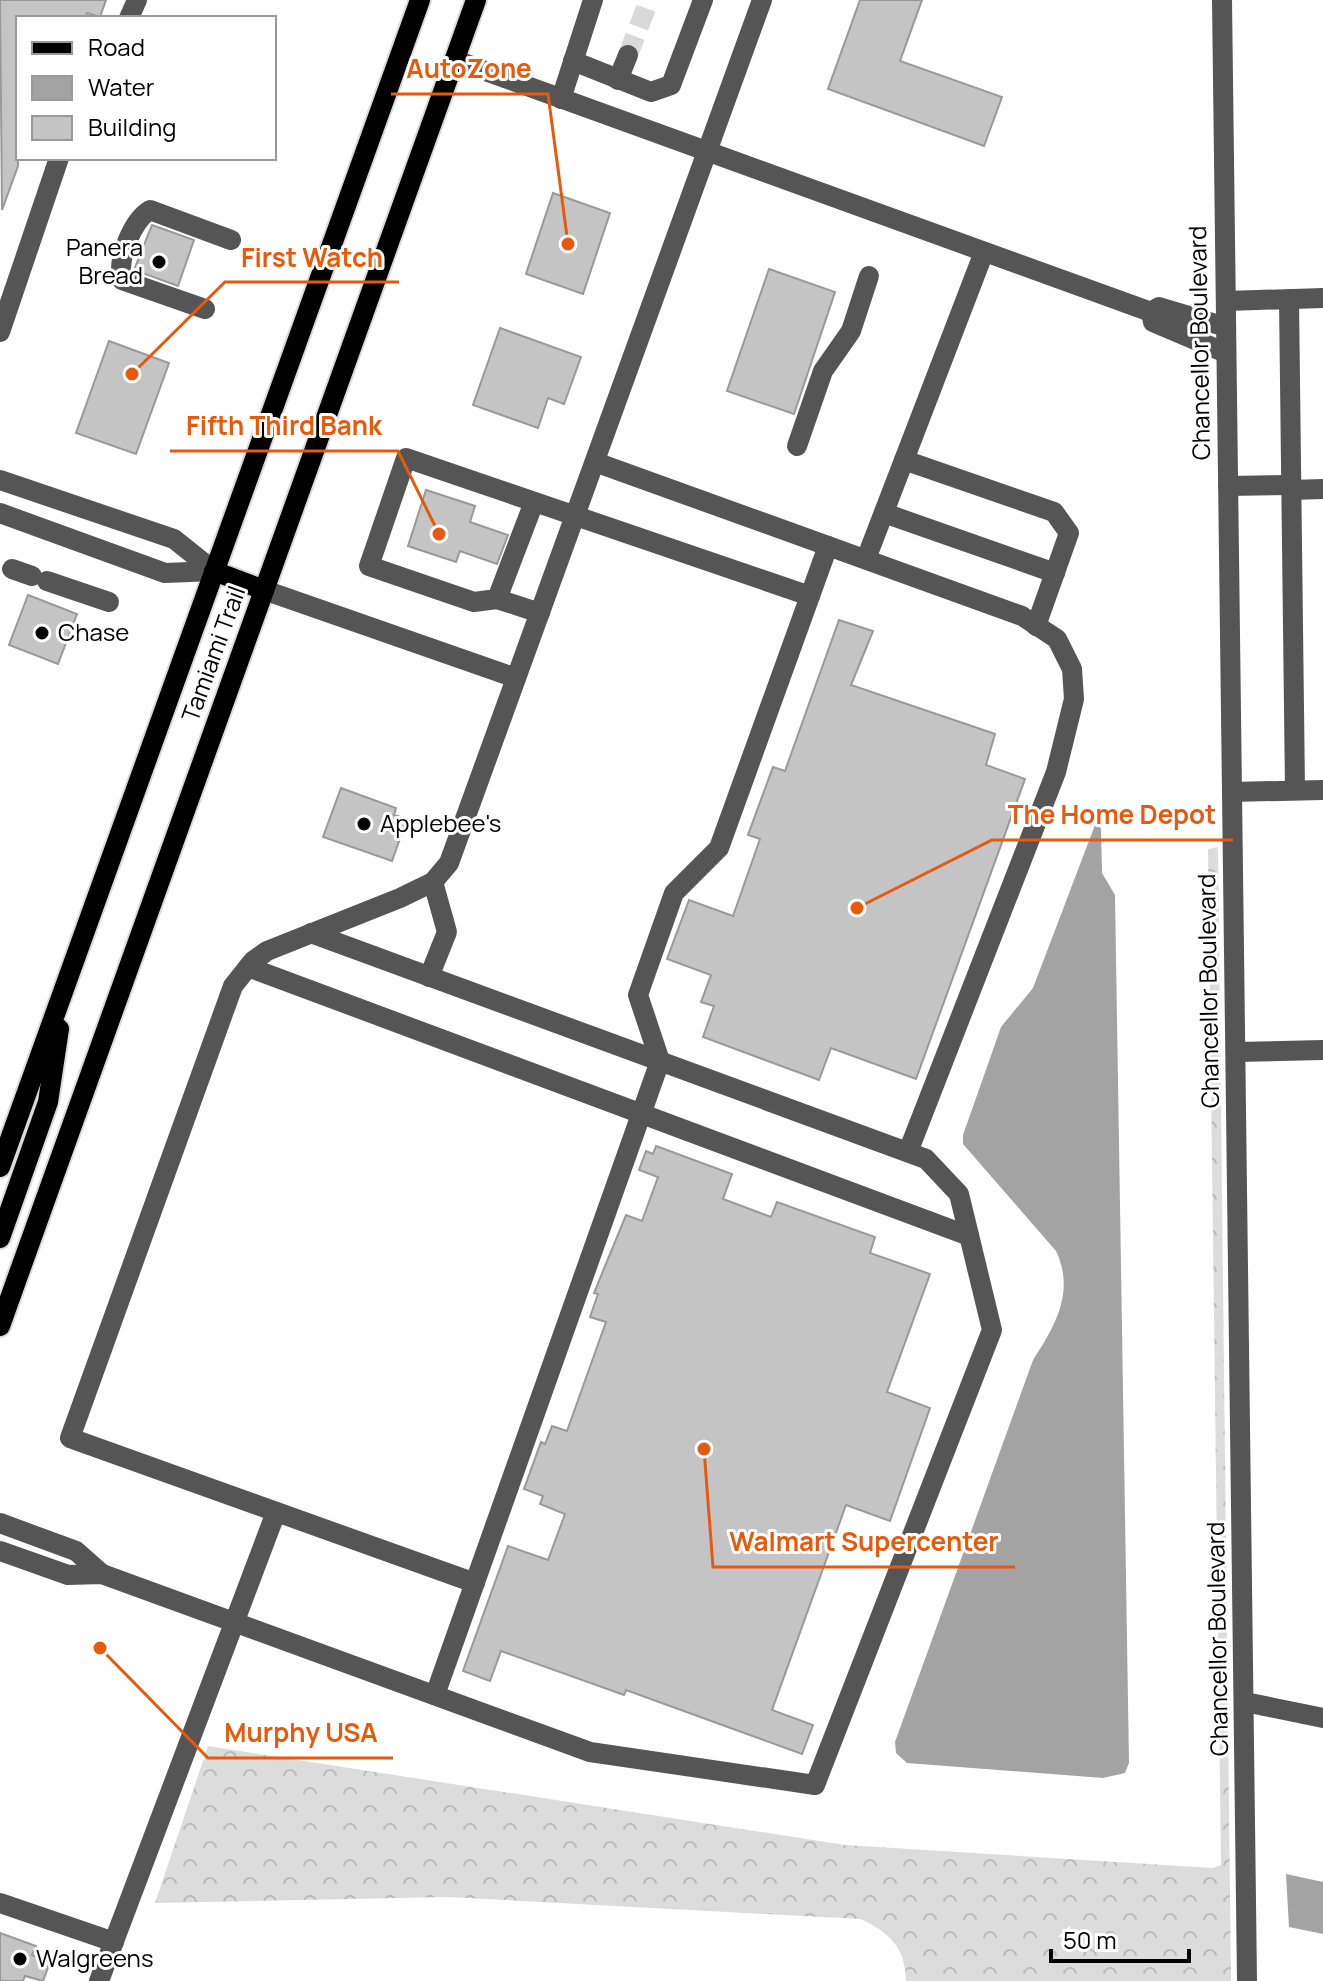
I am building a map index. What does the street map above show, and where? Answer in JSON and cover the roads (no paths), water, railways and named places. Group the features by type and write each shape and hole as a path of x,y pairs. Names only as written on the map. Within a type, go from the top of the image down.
{"main road":[{"name":"Tamiami Trail","path":"0,1167 420,0"},
{"path":"423,149 431,85 462,0"},
{"name":"Tamiami Trail","path":"0,1326 476,0"},
{"path":"214,571 264,590"},
{"path":"0,1238 48,1102 65,985"}],"street":[{"path":"561,99 593,0"},
{"path":"573,61 651,92 671,85 703,0"},
{"path":"475,1583 70,1438 233,986 248,967 267,951 433,882 449,863 762,0"},
{"name":"Chancellor Boulevard","path":"1222,0 1247,1981"},
{"path":"618,80 628,55"},
{"path":"455,60 1151,312"},
{"path":"0,332 58,160"},
{"path":"205,309 122,280 119,270 138,218 150,210 231,240"},
{"path":"866,559 984,252"},
{"path":"797,446 823,371 851,331 869,276"},
{"path":"1226,301 1323,298"},
{"path":"1289,299 1295,790"},
{"path":"1151,312 1159,307 1226,327"},
{"path":"1151,312 1153,322 1226,353"},
{"path":"540,613 497,599 474,602 369,566 406,458 810,596"},
{"path":"904,460 1054,512 1069,533 1036,626"},
{"path":"595,462 1022,616 1057,639 1072,669 1074,699 1056,772 908,1152"},
{"path":"0,480 174,539 214,571"},
{"path":"1228,486 1323,489"},
{"path":"497,599 534,502"},
{"path":"0,513 165,573 214,571"},
{"path":"884,513 1055,573"},
{"path":"435,1695 660,1061 638,995 674,893 719,848 828,546"},
{"path":"12,569 109,602"},
{"path":"264,590 516,678"},
{"path":"1232,792 1323,790"},
{"path":"429,977 447,932 433,882"},
{"path":"0,1523 76,1551 102,1574 590,1752 815,1785 992,1330 959,1194 926,1159 311,933"},
{"path":"248,967 969,1236"},
{"path":"1236,1052 1323,1050"},
{"path":"99,1981 276,1512"},
{"path":"0,1551 68,1575 102,1574"},
{"path":"1245,1702 1323,1718"},
{"path":"0,1903 114,1942"}],"water":[{"path":"1095,825 1101,828 1102,873 1115,895 1129,1763 1125,1773 1103,1778 907,1763 896,1753 895,1742 1033,1360 1055,1321 1063,1294 1064,1280 1056,1251 963,1144 963,1135 1001,1027 1033,988"},
{"path":"1286,1874 1323,1882 1323,1934 1289,1927"}],"tunnel":[{"path":"628,55 649,0"}],"place":[{"name":"AutoZone","path":"568,244"},
{"name":"Panera Bread","path":"159,262"},
{"name":"First Watch","path":"132,374"},
{"name":"Fifth Third Bank","path":"439,534"},
{"name":"Chase","path":"42,633"},
{"name":"Applebee's","path":"364,824"},
{"name":"The Home Depot","path":"857,908"},
{"name":"Walmart Supercenter","path":"704,1449"},
{"name":"Murphy USA","path":"100,1648"},
{"name":"Walgreens","path":"20,1959"}]}
